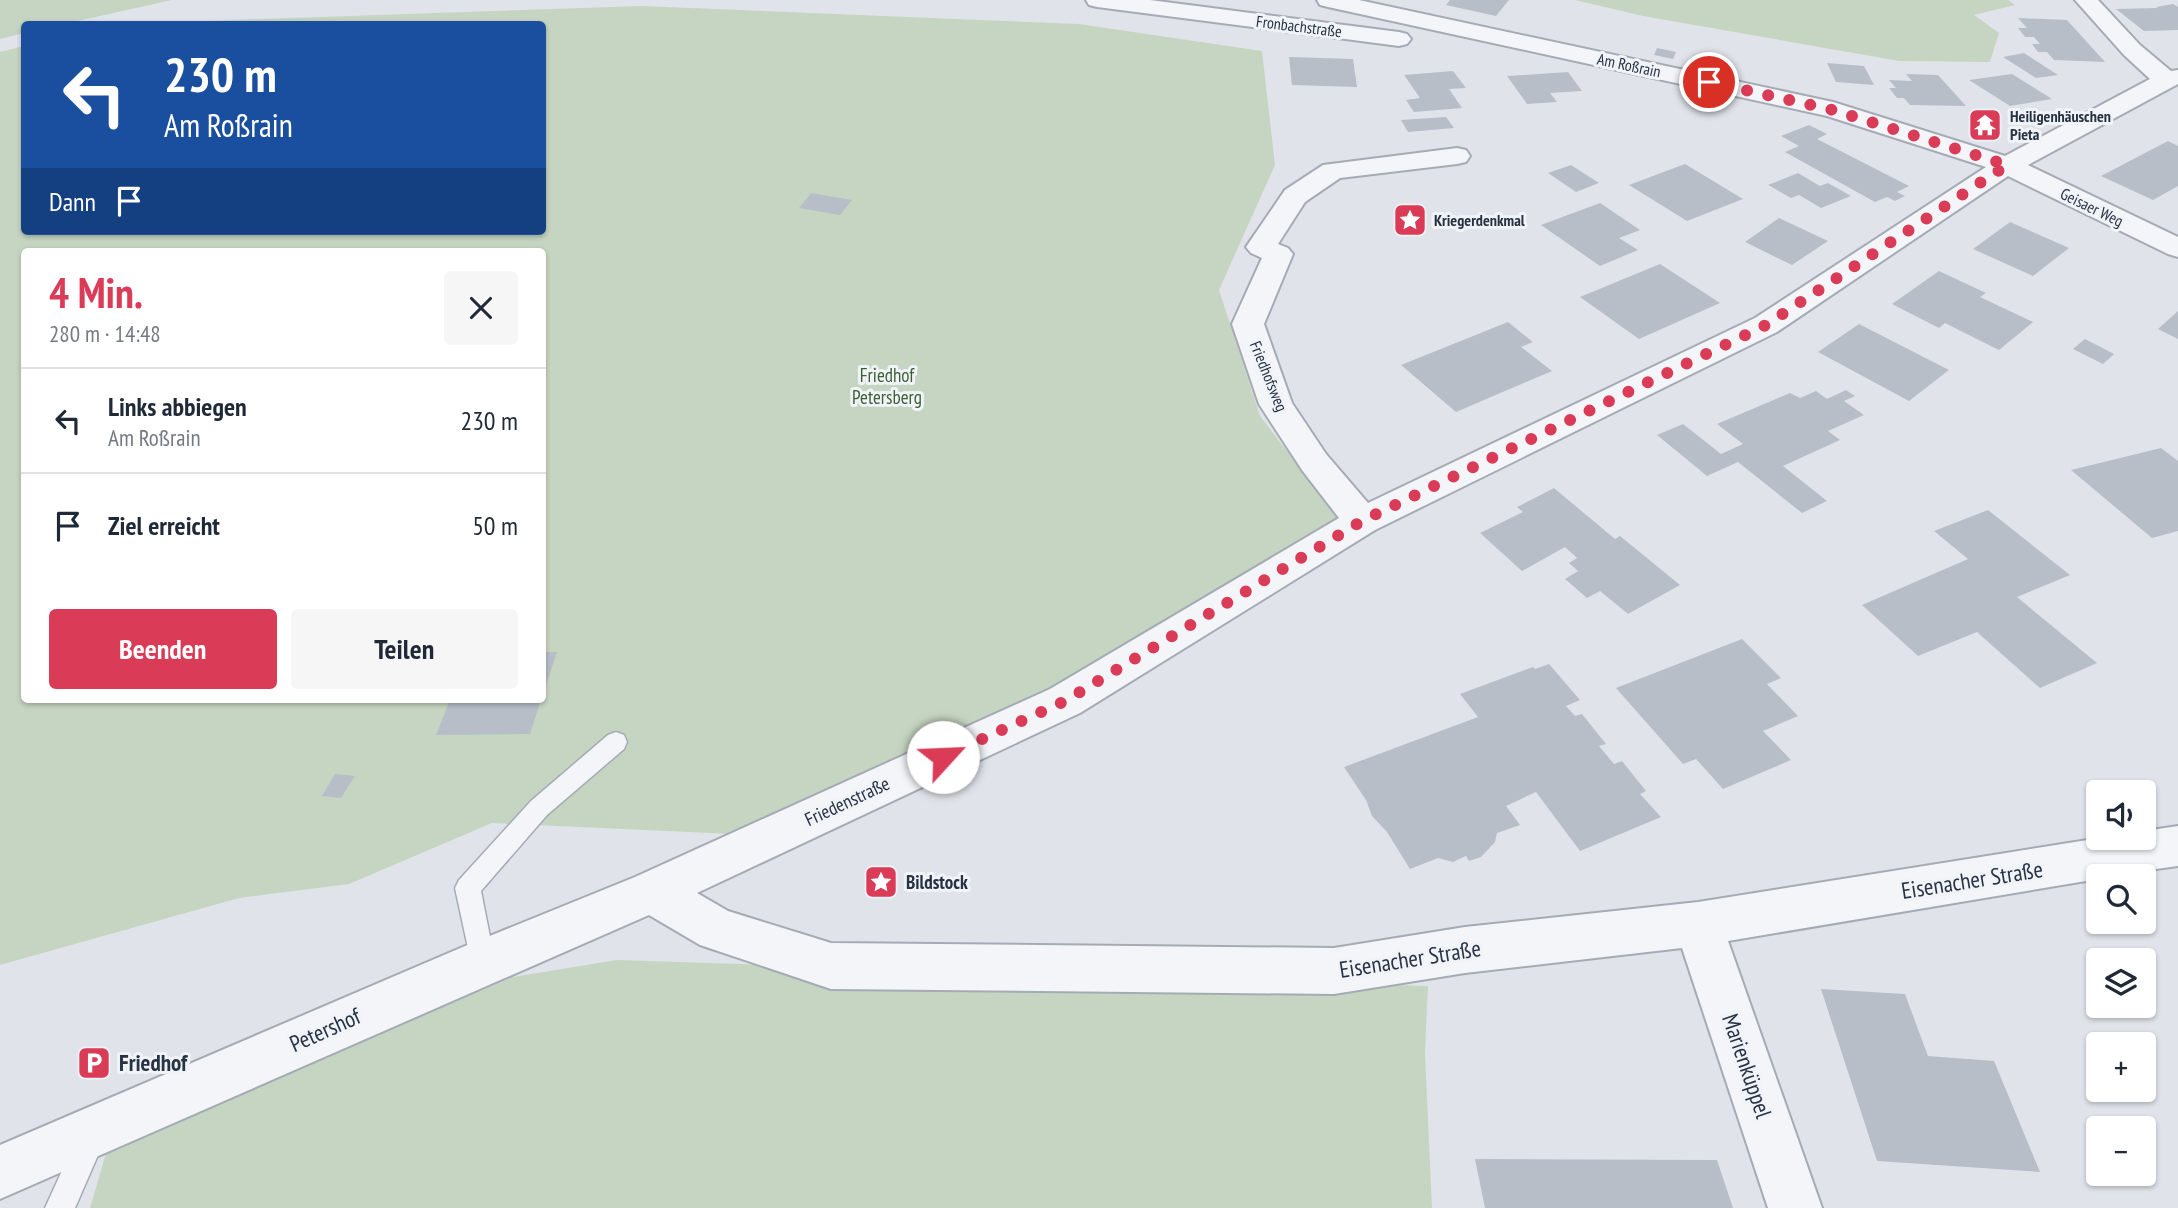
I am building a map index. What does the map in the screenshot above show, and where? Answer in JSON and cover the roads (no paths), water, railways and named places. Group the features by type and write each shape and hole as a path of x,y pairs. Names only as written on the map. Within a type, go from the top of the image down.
{"street":[{"name":"Fronbachstraße","path":"1097,0 1459,47 1501,38"},
{"name":"Am Roßrain","path":"1328,0 1833,110 2007,165"},
{"path":"2087,0 2132,50 2172,78"},
{"name":"Friedenstraße","path":"651,891 1065,701 1362,521 1766,325 2007,165 2172,78"},
{"name":"Friedhofsweg","path":"1362,521 1314,462 1276,404 1248,324 1278,254 1261,247 1295,195 1333,171 1457,156"},
{"name":"Geisaer Weg","path":"2007,165 2178,248"},
{"name":"Eisenacher Straße","path":"651,891 717,929 831,966 1335,971 1465,950 1698,925 2178,846"},
{"name":"Petershof","path":"0,1172 651,891"},
{"name":"Marienküppel","path":"1698,925 1795,1208"}],"lane":[{"path":"482,962 468,888 539,808 616,742"},
{"path":"60,1208 95,1130"}],"place":[{"name":"Heiligenhäuschen Pieta","path":"1985,125"},
{"name":"Kriegerdenkmal","path":"1410,220"},
{"name":"Bildstock","path":"881,882"},
{"name":"Friedhof","path":"94,1063"}],"park label":[{"name":"Friedhof Petersberg","path":"887,386"}]}
